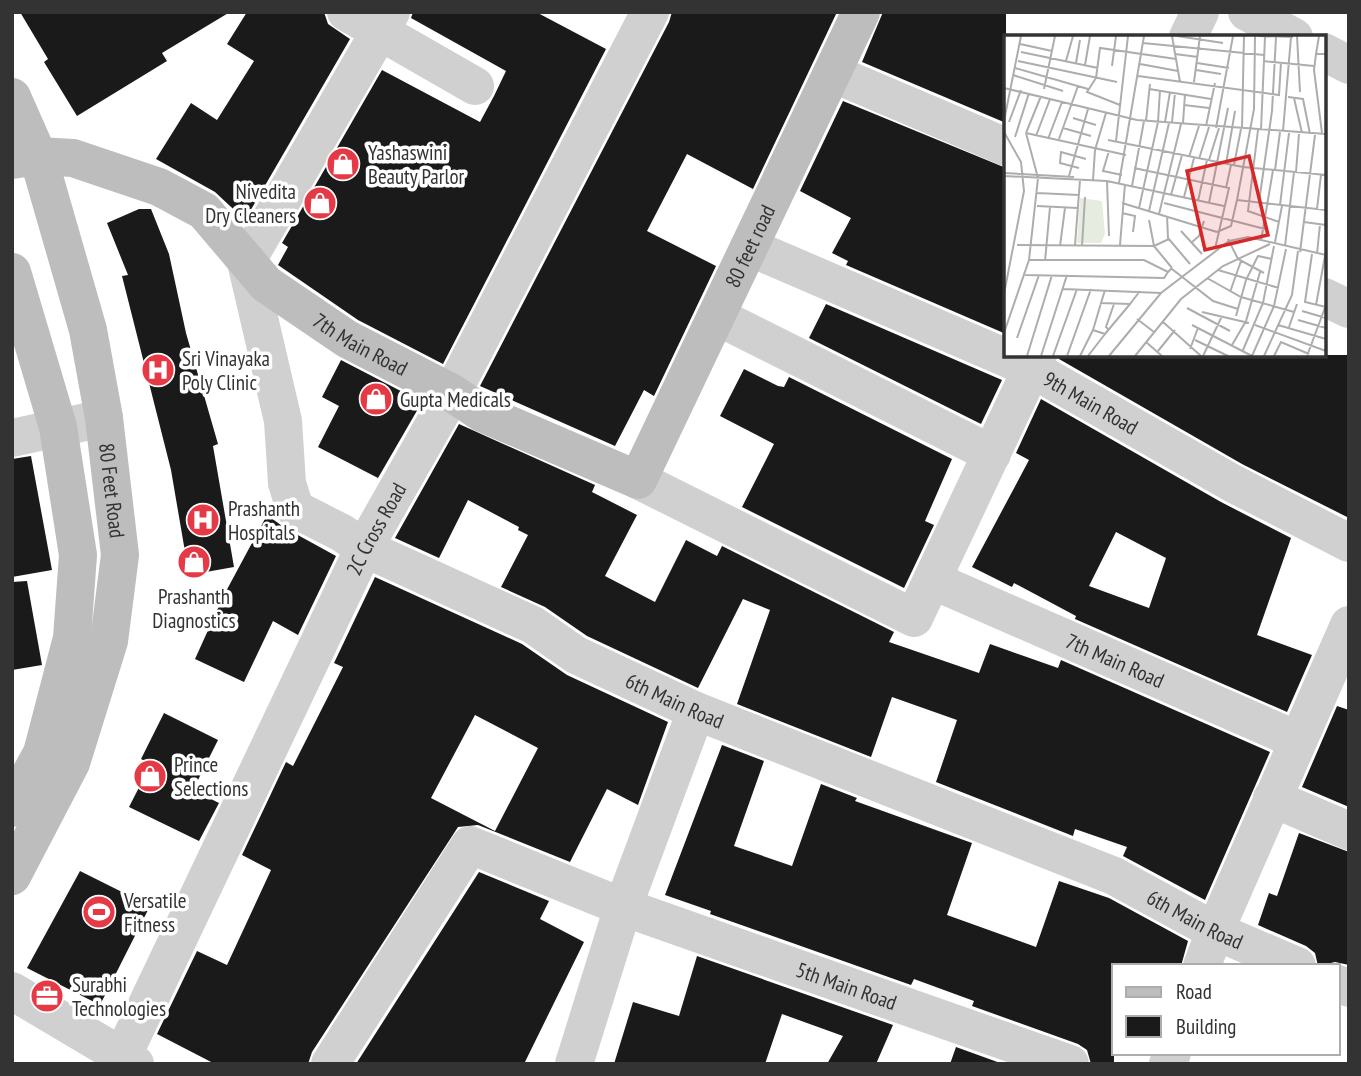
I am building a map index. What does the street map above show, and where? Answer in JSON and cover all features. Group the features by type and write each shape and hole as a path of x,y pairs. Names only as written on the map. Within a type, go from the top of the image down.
{"main road":[{"name":"80 feet road","path":"638,480 861,12"},
{"name":"80 Feet Road","path":"12,97 25,158 88,330 104,418 120,555 90,639 42,753 12,808"},
{"name":"7th Main Road","path":"25,158 73,158 159,187 204,211 266,284 347,339 452,393 482,413 638,480"},
{"name":"80 Feet Road","path":"12,272 58,427 90,639 71,763 12,876"}],"street":[{"path":"346,12 386,22 475,86"},
{"name":"2C Cross Road","path":"128,1060 364,548 452,393 650,12"},
{"path":"1189,35 1200,12"},
{"path":"1247,12 1290,35"},
{"path":"247,262 386,22"},
{"path":"1326,53 1349,65"},
{"path":"832,73 1004,146"},
{"name":"9th Main Road","path":"749,247 1004,350"},
{"name":"6th Main Road","path":"247,262 283,421 287,483 295,509 364,548 533,625 576,654 696,711 1114,876 1209,948 1287,964"},
{"path":"1326,298 1349,309"},
{"path":"716,316 992,454"},
{"path":"638,480 914,618 1035,362"},
{"name":"9th Main Road","path":"1035,362 1232,484 1349,543"},
{"path":"12,438 104,418"},
{"name":"7th Main Road","path":"932,580 1297,740"},
{"path":"1209,948 1297,740 1339,671 1349,625"},
{"path":"577,1063 623,907 696,711"},
{"path":"1272,798 1349,831"},
{"name":"5th Main Road","path":"330,1064 470,845 623,907 1070,1064"},
{"path":"12,992 128,1060"}],"building":[{"path":"20,12 230,12 162,53 167,61 77,116 44,62 48,59"},
{"path":"247,12 324,12 328,24 350,39 245,220 215,192 156,159 191,103 217,120 254,61 227,44"},
{"path":"413,12 536,12 606,49 443,364 358,320 278,265 288,247 282,243 382,70 480,122 494,96 506,71 411,18"},
{"path":"672,12 837,12 753,189 687,154 647,231 716,266 654,396 644,390 615,446 480,386"},
{"path":"883,12 1006,12 1004,122 862,62"},
{"path":"843,101 1004,167 1004,333 846,265 848,261 832,253 851,218 800,191"},
{"path":"139,209 151,209 169,254 186,333 218,444 213,446 234,567 189,575 171,470 122,276 128,275 107,223"},
{"path":"826,304 1002,380 981,424 809,338"},
{"path":"1349,355 1349,518 1242,464 1059,359"},
{"path":"341,360 422,402 378,478 318,447 339,406 322,397"},
{"path":"744,369 778,386 784,387 789,377 952,459 925,521 934,525 904,588 742,507 774,444 720,416"},
{"path":"1041,399 1221,502 1291,538 1257,635 1312,655 1287,712 1075,619 1076,616 1014,583 1012,587 972,567 1029,460 1016,453","holes":["1116,532 1166,558 1149,608 1089,586"]},
{"path":"459,424 595,485 592,492 637,515 605,576 655,602 686,540 717,556 722,546 894,632 889,642 979,673 990,644 1058,668 1061,660 1270,752 1205,900 1123,856 1127,847 1075,829 1073,836 936,782 957,720 892,697 871,757 737,704 770,610 743,599 698,688 587,636 545,607 501,587 528,535 518,530 519,527 468,500 439,558 395,538"},
{"path":"31,456 52,570 12,577 12,459"},
{"path":"267,515 336,556 298,635 273,621 244,682 195,659 224,595"},
{"path":"375,577 522,644 567,675 668,722 638,805 607,789 570,862 478,825 458,827 312,1052 308,1064 215,1064 157,1034 197,951 227,965 271,870 242,855 286,762 293,766 343,667 334,663","holes":["475,715 538,748 495,831 431,798"]},
{"path":"27,581 42,665 12,670 12,582"},
{"path":"1337,706 1349,710 1349,807 1302,787"},
{"path":"164,713 218,740 193,790 219,803 199,841 129,807 151,764 141,759"},
{"path":"722,745 764,761 734,846 792,866 821,784 857,798 855,801 972,843 947,915 1036,947 1059,881 1109,898 1188,941 1182,964 1112,964 1114,1064 1091,1064 1087,1050 1078,1044 972,1006 974,1001 914,979 911,985 710,914 711,911 665,895"},
{"path":"1299,833 1349,852 1349,965 1335,962 1318,964 1315,953 1306,946 1258,925 1269,893 1277,896"},
{"path":"80,871 150,906 100,1005 27,968"},
{"path":"479,872 549,901 540,919 584,942 524,1064 356,1064"},
{"path":"697,956 893,1025 876,1064 827,1064 843,1036 782,1014 765,1064 614,1064 633,1002 679,1016"},
{"path":"956,1047 1003,1064 950,1064"}],"place":[{"name":"Yashaswini Beauty Parlor","path":"343,164"},
{"name":"Nivedita Dry Cleaners","path":"320,203"},
{"name":"Sri Vinayaka Poly Clinic","path":"158,370"},
{"name":"Gupta Medicals","path":"376,399"},
{"name":"Prashanth Hospitals","path":"203,520"},
{"name":"Prashanth Diagnostics","path":"194,562"},
{"name":"Prince Selections","path":"150,776"},
{"name":"Versatile Fitness","path":"99,912"},
{"name":"Surabhi Technologies","path":"47,996"}]}
